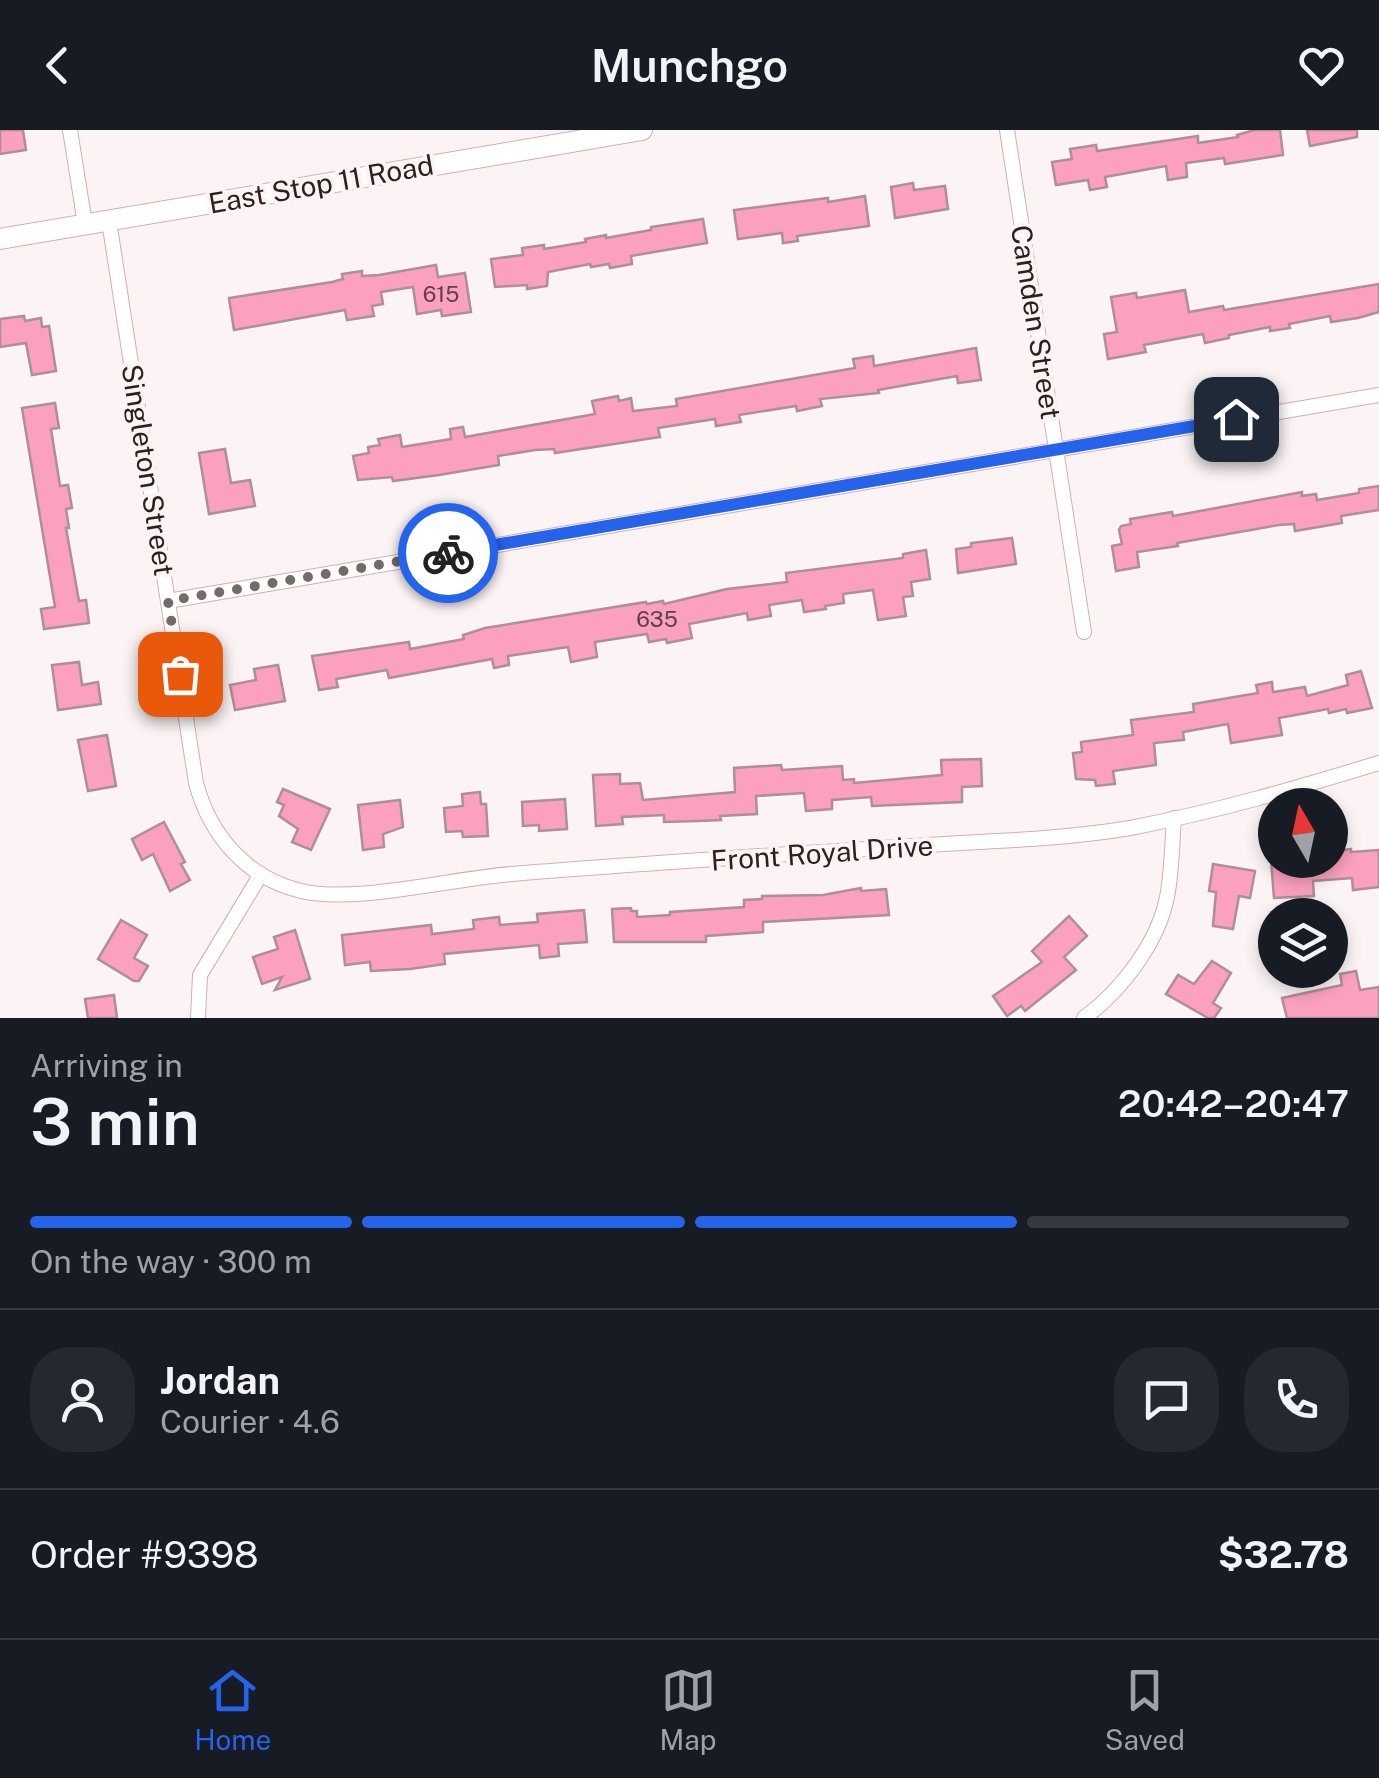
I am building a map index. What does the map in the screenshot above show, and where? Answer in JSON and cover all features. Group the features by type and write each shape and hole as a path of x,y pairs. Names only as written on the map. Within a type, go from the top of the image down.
{"main road":[{"name":"East Stop 11 Road","path":"0,239 642,130"}],"street":[{"path":"70,130 85,224"},
{"name":"Camden Street","path":"1007,130 1084,632"},
{"name":"Singleton Street","path":"109,221 201,800 222,839 260,874"},
{"path":"168,601 1379,394"},
{"name":"Front Royal Drive","path":"260,874 301,891 345,894 507,874 1072,835 1251,802 1379,763"},
{"path":"1084,1018 1102,1004 1140,961 1167,900 1174,818"},
{"path":"198,1018 200,976 260,874"}],"building":[{"path":"0,130 23,130 26,150 0,154"},
{"path":"1254,130 1280,130 1283,155 1225,164 1224,158 1186,163 1187,177 1168,180 1166,166 1105,177 1107,187 1090,190 1088,180 1056,185 1052,162 1072,159 1070,149 1096,145 1097,151 1198,136 1198,143 1238,137"},
{"path":"1307,130 1357,130 1357,137 1310,146"},
{"path":"913,183 914,190 945,186 948,209 895,218 891,187"},
{"path":"865,196 869,226 797,236 798,241 783,243 782,233 738,239 734,210"},
{"path":"703,219 707,243 631,256 632,264 610,268 609,264 590,264 548,272 547,286 495,287 491,259 523,255 522,248 544,245 544,249"},
{"path":"436,265 438,277 465,273 471,312 442,316 441,310 417,314 413,287 381,292 383,304 372,306 374,316 347,320 345,310 234,330 229,298 332,282 343,279 342,274 362,271 362,276 379,275"},
{"path":"1379,284 1379,312 1358,318 1331,322 1330,316 1289,324 1290,328 1270,331 1270,327 1205,343 1203,334 1144,345 1146,352 1108,359 1104,334 1117,332 1111,297 1136,293 1137,298 1185,290 1189,312 1223,306 1224,310"},
{"path":"24,316 25,321 41,318 42,327 49,326 56,371 32,375 26,343 0,347 0,319"},
{"path":"976,348 981,380 958,383 957,376 878,390 879,393 820,399 822,406 797,411 796,406 739,415 741,422 716,426 715,419 658,428 660,437 555,453 554,449 535,450 498,456 499,465 393,481 392,477 358,480 353,456 369,453 368,447 380,445 378,439 400,435 402,447 451,439 450,429 463,427 465,437 595,414 592,401 618,396 619,401 631,398 633,411 677,406 676,399 855,368 853,359 873,356 874,366"},
{"path":"55,403 59,428 51,429 60,486 68,485 72,508 66,509 66,528 79,601 86,600 89,623 44,629 41,609 55,607 22,408"},
{"path":"225,449 231,483 250,480 255,506 209,514 199,453"},
{"path":"1379,486 1379,510 1341,516 1342,523 1295,531 1294,524 1279,525 1177,543 1178,546 1137,552 1139,567 1116,571 1112,546 1122,544 1119,530 1131,524 1130,519 1172,512 1173,516 1302,492 1302,496 1316,494 1317,500"},
{"path":"1012,538 1016,564 958,573 956,549"},
{"path":"926,550 930,579 911,582 913,596 903,597 906,616 878,620 873,590 843,594 844,603 825,606 826,609 804,612 802,600 769,605 771,616 748,620 747,613 689,624 692,638 667,643 666,639 649,642 647,634 595,642 597,657 571,662 568,647 508,656 509,665 494,668 492,659 389,678 387,670 336,679 338,687 319,690 312,656 409,642 410,649 464,639 463,635 485,628 646,602 664,604 727,589 787,582 786,573 903,558 903,554"},
{"path":"79,662 82,685 98,682 101,704 58,710 52,665"},
{"path":"278,665 285,701 235,710 230,685 256,680 254,669"},
{"path":"1361,671 1372,708 1347,713 1346,709 1329,713 1328,709 1279,718 1282,735 1231,743 1228,724 1183,732 1184,740 1154,743 1156,765 1113,771 1115,784 1096,786 1095,780 1076,779 1073,753 1082,752 1081,742 1133,735 1131,720 1194,712 1193,704 1258,693 1256,685 1272,682 1273,692 1305,687 1307,696 1348,685 1346,675"},
{"path":"107,735 116,786 88,791 78,740"},
{"path":"981,759 982,786 962,787 962,802 872,806 871,797 832,800 832,809 806,811 804,793 756,796 757,814 664,822 664,815 622,817 623,824 596,826 593,775 620,774 620,784 640,783 643,800 735,792 734,768 842,766 843,780 854,779 854,783 942,775 941,760"},
{"path":"283,789 330,809 311,850 292,842 298,829 279,816 284,805 277,802"},
{"path":"480,792 481,804 486,804 488,836 463,837 462,831 446,832 444,808 463,806 462,794"},
{"path":"565,799 567,829 539,831 539,825 523,826 522,802"},
{"path":"400,800 403,827 383,834 384,847 363,850 358,805"},
{"path":"164,822 190,880 170,891 153,854 142,860 132,839"},
{"path":"1348,849 1379,850 1379,887 1353,890 1352,878 1313,881 1314,896 1274,898 1272,878 1348,878"},
{"path":"1213,864 1255,871 1250,898 1239,896 1233,929 1213,926 1216,892 1209,891"},
{"path":"861,888 886,889 889,915 763,922 763,932 706,936 706,942 614,942 612,909 631,908 637,911 637,917 670,915 744,907 744,900 762,896 823,895"},
{"path":"584,910 587,942 558,944 559,956 540,958 539,945 444,954 445,964 410,969 371,971 370,962 345,965 342,935 431,925 432,934 474,929 473,920 499,917 500,925 538,922 537,914"},
{"path":"1069,916 1087,936 1064,957 1076,970 1025,1011 1021,1006 1007,1016 993,996 1042,962 1032,951"},
{"path":"121,920 147,935 134,958 148,966 139,981 98,959"},
{"path":"295,930 310,979 275,990 282,977 262,984 253,957 278,949 274,937"},
{"path":"1212,961 1231,973 1213,1003 1221,1008 1214,1018 1208,1018 1166,994 1178,975 1194,984"},
{"path":"1356,971 1360,990 1379,987 1379,1018 1287,1018 1282,998 1348,988 1348,972"},
{"path":"114,995 117,1018 88,1018 85,999"}],"way so far":[{"path":"180,674 168,601 448,553"}],"route":[{"path":"448,553 1236,419"}]}
